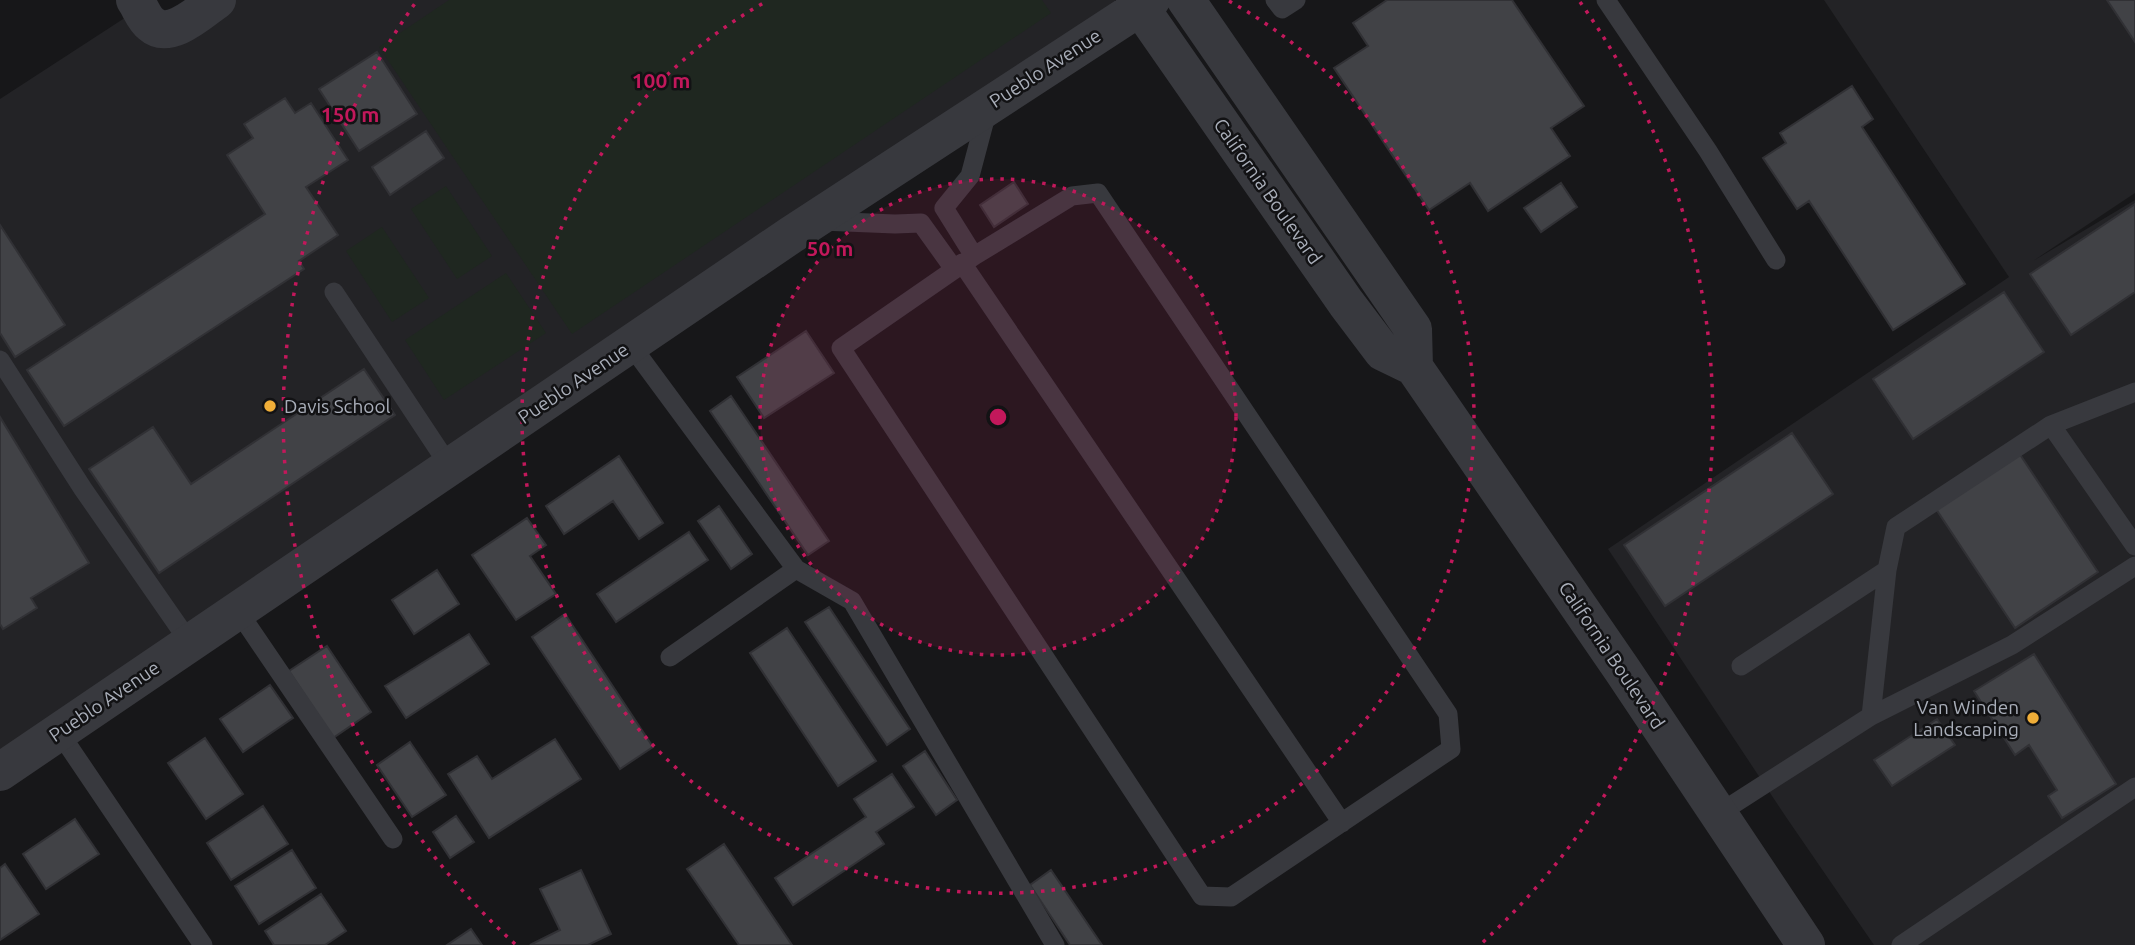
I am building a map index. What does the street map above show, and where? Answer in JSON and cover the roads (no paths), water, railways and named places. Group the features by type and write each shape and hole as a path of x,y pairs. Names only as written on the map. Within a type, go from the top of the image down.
{"street":[{"path":"135,0 151,25 163,30 175,27 217,0"},
{"path":"1186,0 1413,329 1414,368"},
{"name":"California Boulevard","path":"1142,2 1368,332 1383,352 1414,368 1807,945"},
{"name":"Pueblo Avenue","path":"0,772 813,220 1142,2"}],"lane":[{"path":"1275,0 1282,9 1296,0"},
{"path":"1606,0 1708,150 1776,260"},
{"path":"963,263 944,208 970,176 988,106"},
{"path":"1098,193 1448,714 1451,749 1231,897 1202,897 852,369 841,348 963,263 1072,196 1098,193"},
{"path":"813,220 921,223 963,263 1342,823"},
{"path":"334,292 450,467"},
{"path":"630,344 796,569 852,601 1055,945"},
{"path":"0,360 83,489 190,643"},
{"path":"1871,716 1887,570 1896,527 2051,425 2135,392"},
{"path":"2051,425 2135,546"},
{"path":"1718,814 1871,716 2011,645 2135,566"},
{"path":"670,657 796,569"},
{"path":"1741,666 1887,570"},
{"path":"238,611 393,839"},
{"path":"58,732 203,945"},
{"path":"1902,945 2135,787"}],"place":[{"name":"Davis School","path":"270,406"},
{"name":"Van Winden Landscaping","path":"2033,718"}]}
